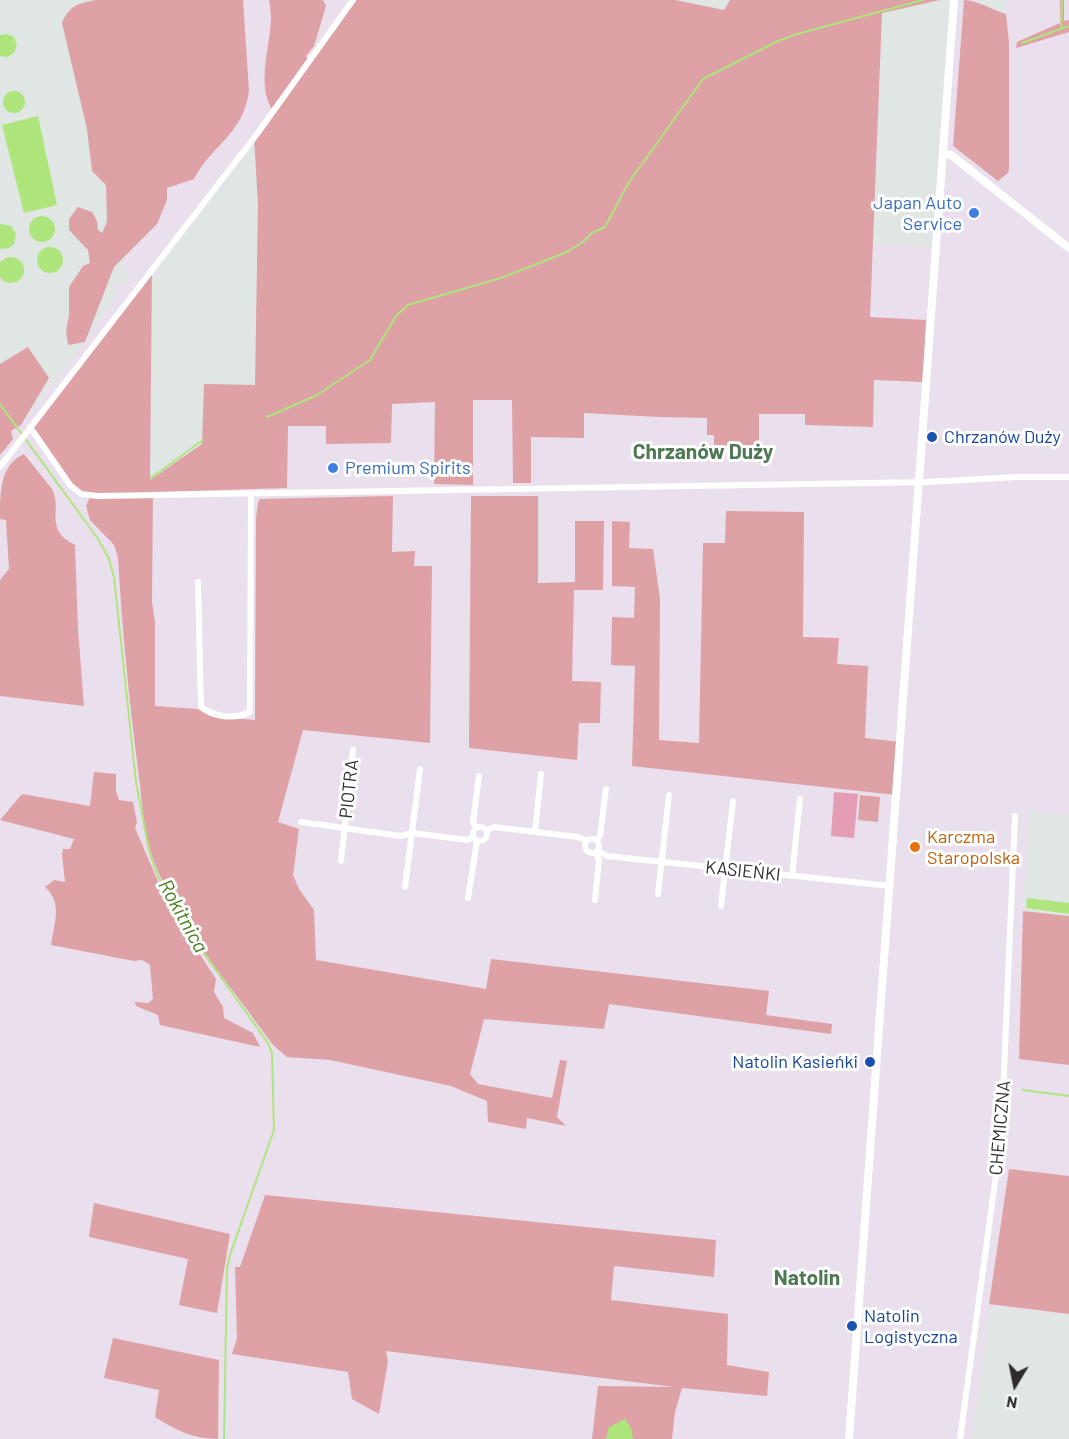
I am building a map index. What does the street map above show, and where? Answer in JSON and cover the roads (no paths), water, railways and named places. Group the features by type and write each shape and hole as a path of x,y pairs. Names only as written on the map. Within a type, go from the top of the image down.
{"street":[{"path":"0,467 257,134 353,0"},
{"path":"849,1439 954,0"},
{"path":"943,153 951,155 1069,248"},
{"path":"28,430 70,485 81,494 98,496 919,482 1069,477"},
{"path":"198,582 201,707 209,714 242,716 250,712 251,494"},
{"name":"PIOTRA","path":"340,861 353,750"},
{"path":"405,887 420,769"},
{"path":"535,832 541,774"},
{"path":"476,827 473,822 478,776"},
{"path":"596,840 600,836 606,789"},
{"path":"658,894 669,795"},
{"path":"792,876 800,799"},
{"path":"722,906 733,801"},
{"name":"CHEMICZNA","path":"960,1439 1001,1128 1015,816"},
{"path":"301,822 401,836 412,833 467,840 486,838 487,830"},
{"path":"476,827 481,826 487,830"},
{"path":"468,898 475,839 473,831 476,827"},
{"path":"487,830 494,827 578,837 587,841 596,840 600,846 597,852 599,860 595,900"},
{"path":"587,841 586,850 589,853 597,852"},
{"name":"KASIEŃKI","path":"597,852 607,856 890,886"}],"waterway":[{"path":"267,417 317,395 370,360 396,316 408,305 501,278 567,252 592,233 605,227 629,182 703,79 776,42 797,34 923,0"},
{"path":"1061,27 1062,0"},
{"path":"1022,43 1069,26"},
{"name":"Rokitnica","path":"0,404 98,539 109,559 114,577 136,782 149,851 158,876 183,924 268,1043 272,1053 274,1130 227,1268 224,1439"},
{"path":"151,478 203,440"},
{"path":"1023,1090 1069,1096"}],"place":[{"name":"Japan Auto Service","path":"974,213"},
{"name":"Chrzanów Duży","path":"932,437"},
{"name":"Premium Spirits","path":"333,468"},
{"name":"Karczma Staropolska","path":"915,847"},
{"name":"Natolin Kasieńki","path":"870,1062"},
{"name":"Natolin Logistyczna","path":"852,1326"}],"district":[{"name":"Chrzanów Duży","path":"703,452"},
{"name":"Natolin","path":"807,1278"}]}
